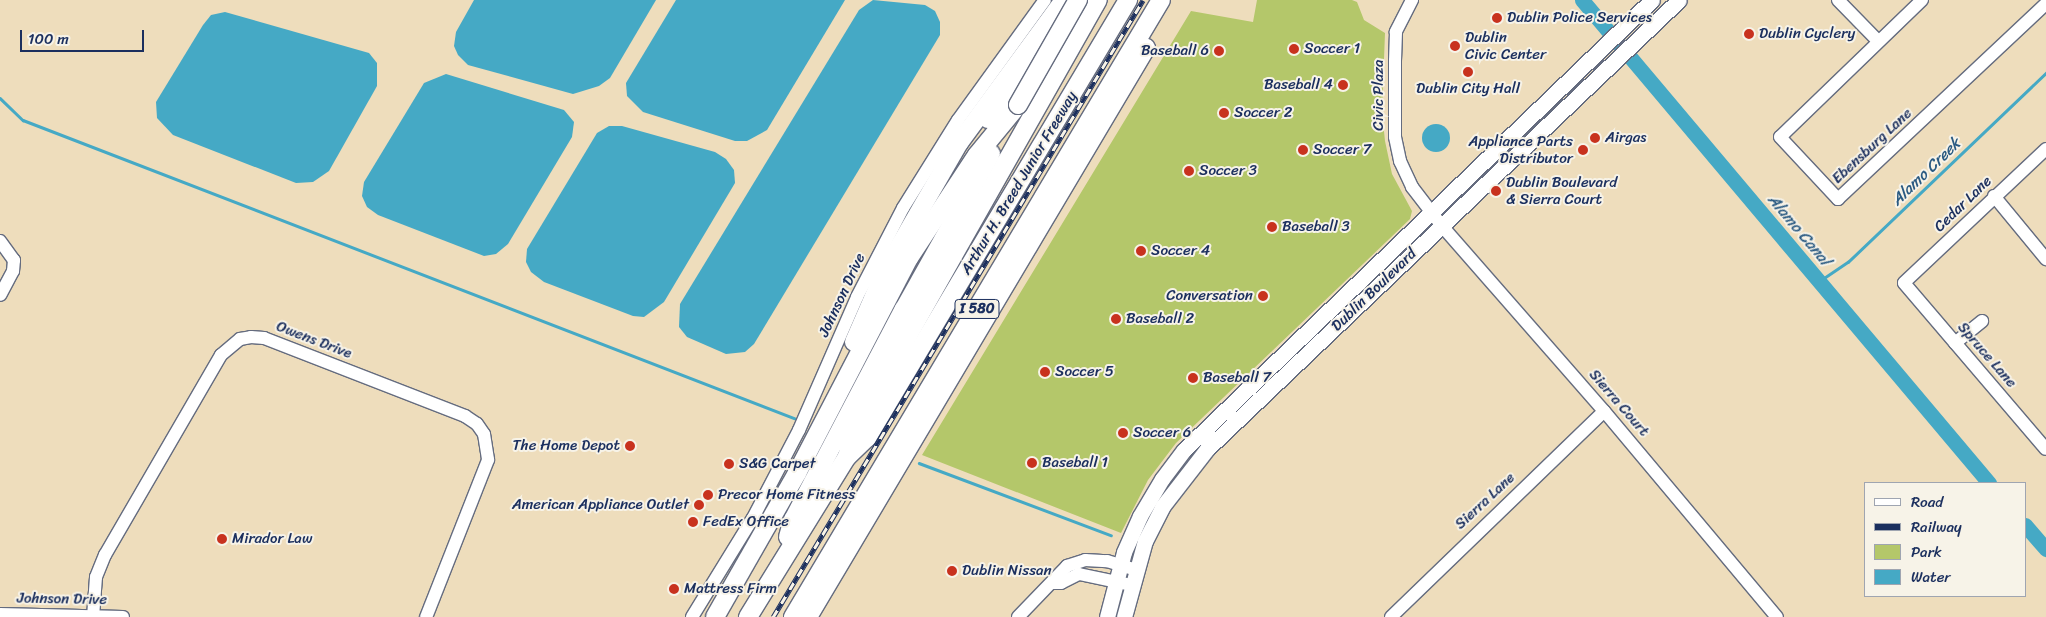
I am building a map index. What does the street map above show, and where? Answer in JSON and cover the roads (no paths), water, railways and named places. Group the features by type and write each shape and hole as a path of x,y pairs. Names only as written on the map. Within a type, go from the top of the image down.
{"highway":[{"path":"825,419 885,271 972,122 1064,0"},
{"path":"951,159 1030,70 1080,0"},
{"path":"715,617 825,419 909,258 1018,105 1080,0"},
{"path":"847,457 854,431 1098,0"},
{"name":"Arthur H. Breed Junior Freeway","path":"748,617 847,457 867,438 1128,0"},
{"name":"I 580","path":"793,617 1161,0"},
{"name":"I 580","path":"808,617 1174,0"},
{"path":"781,562 793,520 982,158"}],"main road":[{"name":"Dublin Boulevard","path":"1107,617 1115,580 1140,516 1162,479 1184,450 1432,214 1594,54 1652,0"},
{"name":"Dublin Boulevard","path":"1124,617 1131,585 1145,541 1162,508 1182,479 1222,435 1679,0"},
{"path":"1222,435 1221,424 1257,390 1255,381"}],"street":[{"name":"Johnson Drive","path":"692,617 710,591 795,438 857,297 903,208 958,120 1045,0"},
{"name":"Civic Plaza","path":"1412,0 1396,32 1395,137 1400,161 1412,188 1432,214"},
{"path":"1838,0 1878,41 1922,0"},
{"name":"Ebensburg Lane","path":"1878,41 1780,137 1838,199 2046,4"},
{"name":"Cedar Lane","path":"1904,283 1994,196 2046,149"},
{"path":"1994,196 2046,259"},
{"name":"Sierra Court","path":"1432,214 1604,411 1777,617"},
{"path":"0,241 14,260 13,270 0,295"},
{"name":"Spruce Lane","path":"1904,283 2046,449"},
{"path":"1955,343 1982,321"},
{"name":"Owens Drive","path":"94,616 96,577 105,555 221,355 240,339 251,337 264,338 465,416 477,424 484,434 488,460 426,617"},
{"name":"Sierra Lane","path":"1391,617 1408,597 1604,411"},
{"path":"1018,617 1053,583 1067,566 1085,560 1120,565 1136,570"},
{"path":"1053,583 1061,583 1079,574 1115,580 1131,585"},
{"name":"Johnson Drive","path":"0,614 123,617"}],"water":[{"path":"474,0 656,0 610,78 599,86 573,94 468,65 458,55 454,46 456,32"},
{"path":"676,0 845,0 767,130 747,141 735,141 643,112 627,96 626,83"},
{"path":"873,0 925,5 935,11 940,22 940,35 754,344 745,352 726,354 687,337 679,327 680,304 859,10"},
{"path":"225,12 369,53 377,63 377,86 329,171 313,182 296,183 173,135 157,118 156,102 203,25 211,15"},
{"path":"446,74 564,110 574,122 572,137 508,244 496,254 484,256 378,215 367,207 362,196 364,182 424,83"},
{"path":"1436,124 1446,128 1450,138 1446,148 1436,152 1426,148 1422,138 1426,128"},
{"path":"609,126 622,126 715,152 726,159 734,170 735,183 664,302 644,317 633,316 544,282 531,272 526,262 527,249 597,133"}],"waterway":[{"name":"Alamo Canal","path":"1582,0 1988,482"},
{"name":"Alamo Creek","path":"1818,282 1848,262 2046,73"},
{"path":"0,98 23,120 794,418"},
{"path":"919,463 1111,535"},
{"name":"Alamo Canal","path":"2026,526 2046,549"}],"railway":[{"path":"773,617 1143,0"}],"place":[{"name":"Dublin Police Services","path":"1497,18"},
{"name":"Dublin Cyclery","path":"1749,34"},
{"name":"Dublin Civic Center","path":"1455,46"},
{"name":"Soccer 1","path":"1294,49"},
{"name":"Baseball 6","path":"1219,51"},
{"name":"Dublin City Hall","path":"1468,72"},
{"name":"Baseball 4","path":"1343,85"},
{"name":"Soccer 2","path":"1224,113"},
{"name":"Airgas","path":"1595,138"},
{"name":"Soccer 7","path":"1303,150"},
{"name":"Appliance Parts Distributor","path":"1583,150"},
{"name":"Soccer 3","path":"1189,171"},
{"name":"Dublin Boulevard & Sierra Court","path":"1496,191"},
{"name":"Baseball 3","path":"1272,227"},
{"name":"Soccer 4","path":"1141,251"},
{"name":"Conversation","path":"1263,296"},
{"name":"Baseball 2","path":"1116,319"},
{"name":"Soccer 5","path":"1045,372"},
{"name":"Baseball 7","path":"1193,378"},
{"name":"Soccer 6","path":"1123,433"},
{"name":"The Home Depot","path":"630,446"},
{"name":"Baseball 1","path":"1032,463"},
{"name":"S&G Carpet","path":"729,464"},
{"name":"Precor Home Fitness","path":"708,495"},
{"name":"American Appliance Outlet","path":"699,505"},
{"name":"FedEx Office","path":"693,522"},
{"name":"Mirador Law","path":"222,539"},
{"name":"Dublin Nissan","path":"952,571"},
{"name":"Mattress Firm","path":"674,589"}]}
